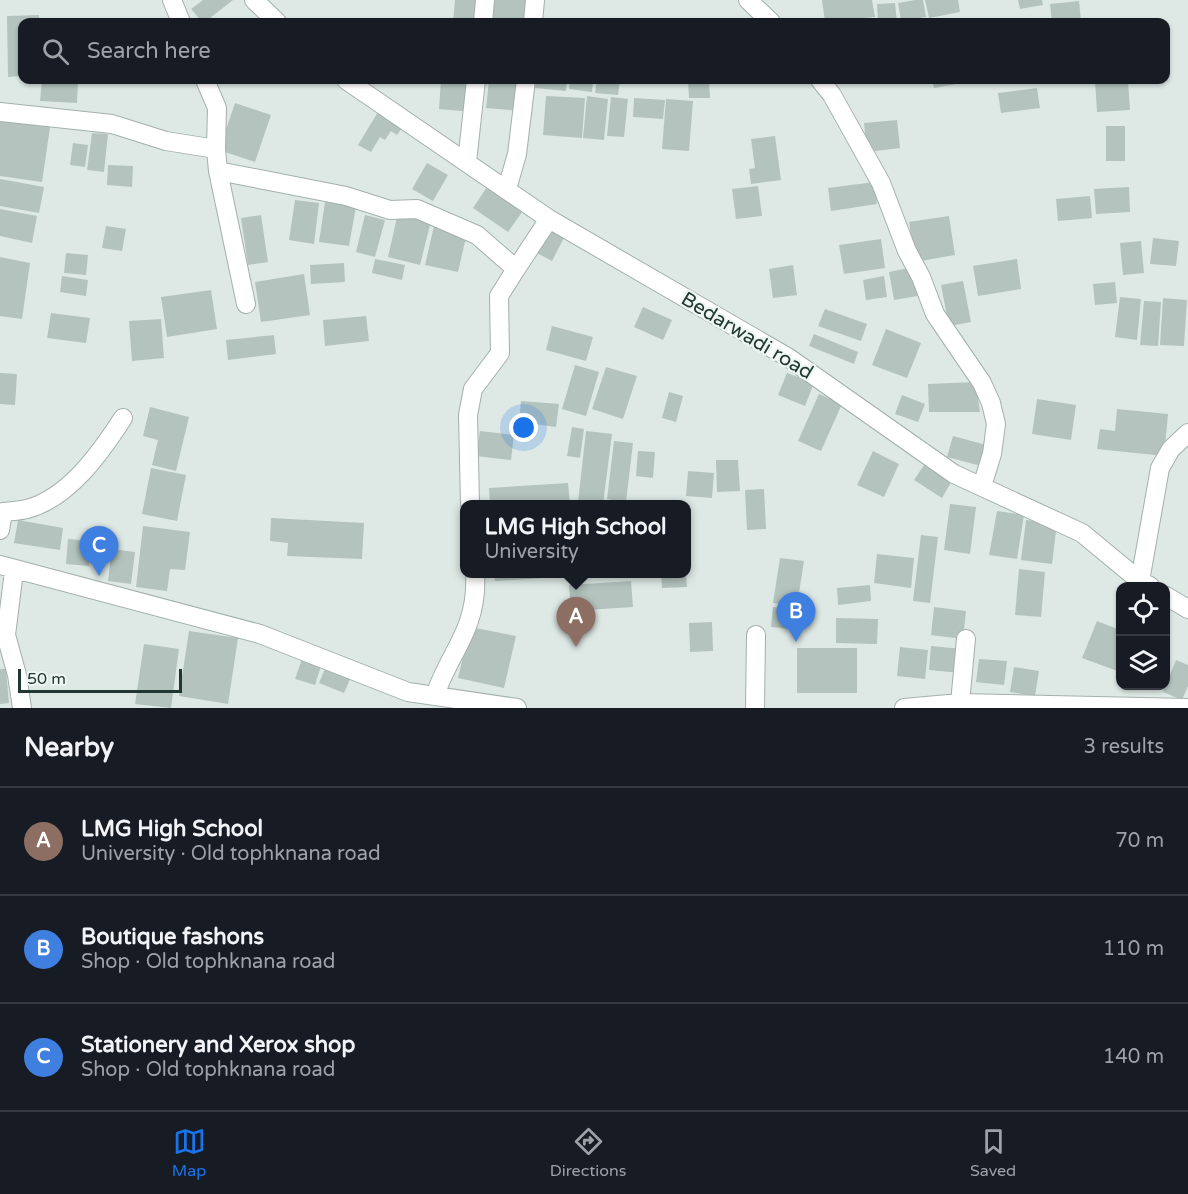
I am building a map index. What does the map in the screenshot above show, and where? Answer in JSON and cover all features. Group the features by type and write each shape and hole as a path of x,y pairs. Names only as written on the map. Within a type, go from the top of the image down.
{"street":[{"path":"172,0 180,18"},
{"path":"254,0 273,18"},
{"path":"483,18 485,0"},
{"path":"533,18 535,0"},
{"path":"748,0 767,18"},
{"path":"207,84 217,108 218,171 246,304"},
{"name":"Bedarwadi road","path":"352,84 549,219 789,358 954,474 1082,533 1143,582"},
{"path":"467,162 476,84"},
{"path":"507,189 517,154 526,84"},
{"path":"823,84 832,95 881,183 907,251 921,277 935,314 982,383 991,403 996,424 992,454 982,486"},
{"path":"0,112 112,124 166,141 216,149"},
{"path":"218,171 346,196 390,210 417,209 477,235 516,269"},
{"path":"470,500 468,415 473,388 500,353 499,297 549,219"},
{"path":"0,530 3,512 27,509 62,492 99,454 123,418"},
{"path":"1145,582 1160,468 1171,449 1188,434"},
{"path":"22,708 17,675 6,635 7,568 260,634 407,700 435,696 517,708"},
{"path":"435,696 469,622 476,588 475,578"},
{"path":"1170,598 1188,609"},
{"path":"755,708 756,635"},
{"path":"960,704 966,639"},
{"path":"904,708 960,704 1188,708"}],"building":[{"path":"203,0 233,0 210,18 199,18 191,9"},
{"path":"455,0 483,0 481,18 453,18"},
{"path":"494,0 531,0 530,18 493,18"},
{"path":"822,0 872,0 875,17 824,18"},
{"path":"923,0 926,17 900,18 898,3"},
{"path":"925,0 958,0 960,12 929,18"},
{"path":"1018,0 1042,0 1043,5 1020,9"},
{"path":"1079,1 1081,18 1052,18 1050,4"},
{"path":"895,3 897,18 878,18 877,4"},
{"path":"39,15 39,18 18,18 18,76 8,77 7,16"},
{"path":"42,84 78,84 77,103 40,101"},
{"path":"441,84 475,84 472,112 439,109"},
{"path":"489,84 524,84 521,111 486,108"},
{"path":"536,84 567,84 566,91 535,88"},
{"path":"570,84 593,84 592,92 569,89"},
{"path":"596,84 619,84 618,95 595,93"},
{"path":"688,84 709,84 710,98 689,98"},
{"path":"933,84 956,84 934,88"},
{"path":"1095,84 1128,84 1130,110 1097,112"},
{"path":"1037,88 1040,108 1001,113 998,93"},
{"path":"546,96 585,98 582,138 543,135"},
{"path":"587,96 608,99 604,140 583,138"},
{"path":"611,97 628,99 624,137 607,136"},
{"path":"634,98 665,100 663,119 633,117"},
{"path":"666,99 693,101 689,151 662,149"},
{"path":"235,103 271,115 255,162 219,150"},
{"path":"381,107 406,122 397,135 391,131 385,140 380,137 371,152 358,145"},
{"path":"0,114 51,121 42,182 0,176"},
{"path":"897,120 900,148 867,152 864,123"},
{"path":"1106,126 1125,126 1125,161 1106,161"},
{"path":"92,133 108,134 104,172 87,170"},
{"path":"775,136 781,180 751,184 749,169 755,168 751,139"},
{"path":"73,143 88,145 85,167 70,165"},
{"path":"427,163 448,175 433,201 412,189"},
{"path":"108,165 133,166 132,187 107,185"},
{"path":"0,179 44,187 39,213 0,206"},
{"path":"874,182 877,204 831,211 828,188"},
{"path":"489,184 525,208 508,232 473,208"},
{"path":"758,186 762,216 736,219 732,189"},
{"path":"1129,187 1130,212 1096,214 1094,189"},
{"path":"1090,196 1092,218 1058,221 1056,199"},
{"path":"295,200 319,203 314,244 289,240"},
{"path":"325,202 356,207 349,246 319,242"},
{"path":"0,209 37,216 32,243 0,236"},
{"path":"398,213 431,221 420,265 388,257"},
{"path":"261,215 268,262 248,265 241,218"},
{"path":"365,215 385,220 375,257 356,252"},
{"path":"949,216 955,255 915,262 909,222"},
{"path":"550,223 567,232 552,261 535,252"},
{"path":"106,226 126,229 122,251 102,248"},
{"path":"434,226 467,233 458,272 425,265"},
{"path":"1153,238 1179,241 1176,266 1150,264"},
{"path":"881,239 885,268 844,274 839,245"},
{"path":"1141,241 1144,273 1123,275 1120,243"},
{"path":"66,253 88,255 86,275 64,273"},
{"path":"0,257 30,263 22,319 0,316"},
{"path":"375,259 405,265 402,280 372,273"},
{"path":"1017,259 1021,289 978,296 973,266"},
{"path":"344,263 345,282 311,284 310,265"},
{"path":"793,265 797,295 773,298 769,269"},
{"path":"914,267 918,296 894,300 889,272"},
{"path":"304,274 310,315 261,322 255,282"},
{"path":"62,276 88,280 86,296 60,292"},
{"path":"884,276 887,297 866,300 863,280"},
{"path":"963,281 971,322 949,326 941,285"},
{"path":"1115,282 1117,303 1095,305 1093,284"},
{"path":"211,290 217,329 167,337 161,297"},
{"path":"1120,297 1141,299 1137,340 1115,337"},
{"path":"1163,298 1187,300 1184,346 1160,345"},
{"path":"1144,301 1161,302 1158,346 1140,345"},
{"path":"643,307 672,320 663,340 634,327"},
{"path":"825,309 867,324 861,341 818,326"},
{"path":"51,313 90,318 86,343 47,338"},
{"path":"366,316 369,341 325,346 323,320"},
{"path":"161,319 164,358 132,361 129,321"},
{"path":"552,326 593,337 586,361 546,350"},
{"path":"886,329 921,343 907,378 872,365"},
{"path":"814,334 858,352 854,364 809,346"},
{"path":"274,335 276,354 228,360 226,340"},
{"path":"575,365 599,372 586,416 562,409"},
{"path":"606,367 637,376 623,419 592,409"},
{"path":"0,373 17,374 15,405 0,404"},
{"path":"787,373 814,383 805,406 778,395"},
{"path":"976,382 980,412 929,412 928,384"},
{"path":"669,392 683,396 676,422 662,418"},
{"path":"819,394 842,404 821,451 798,441"},
{"path":"902,395 925,404 918,422 895,414"},
{"path":"1037,399 1076,405 1071,440 1032,434"},
{"path":"521,401 559,404 556,427 519,422"},
{"path":"150,407 189,417 176,471 152,465 158,440 143,436"},
{"path":"1117,409 1168,414 1164,456 1097,449 1100,429 1115,431"},
{"path":"572,427 584,429 580,458 567,456"},
{"path":"480,431 514,435 511,460 476,456"},
{"path":"586,431 612,434 604,500 578,500"},
{"path":"953,436 990,446 985,467 947,457"},
{"path":"614,441 633,443 626,500 607,499"},
{"path":"638,451 655,452 653,478 636,476"},
{"path":"873,451 899,464 884,497 857,485"},
{"path":"716,460 738,460 740,491 717,492"},
{"path":"926,462 953,479 942,498 914,480"},
{"path":"151,468 186,475 177,521 142,514"},
{"path":"688,471 714,473 712,498 686,496"},
{"path":"568,483 570,500 490,500 489,488"},
{"path":"764,489 766,529 747,530 745,490"},
{"path":"950,504 976,507 970,554 944,550"},
{"path":"997,511 1024,515 1017,559 989,555"},
{"path":"271,518 364,523 362,559 287,556 288,543 270,541"},
{"path":"18,520 63,528 60,550 14,543"},
{"path":"1026,520 1057,523 1052,564 1021,560"},
{"path":"143,526 190,532 185,570 170,569 167,591 136,587"},
{"path":"921,535 938,537 930,603 913,601"},
{"path":"68,539 91,541 89,566 66,564"},
{"path":"112,549 135,552 131,584 108,581"},
{"path":"877,554 914,558 911,588 874,583"},
{"path":"780,558 804,561 797,606 773,603"},
{"path":"1019,569 1045,572 1041,617 1015,615"},
{"path":"495,578 543,578 495,581"},
{"path":"661,578 686,578 687,587 662,588"},
{"path":"631,581 633,607 571,611 569,585"},
{"path":"870,585 871,601 838,605 837,588"},
{"path":"773,607 795,609 793,629 771,627"},
{"path":"934,607 966,611 963,639 931,635"},
{"path":"836,618 878,619 877,644 836,643"},
{"path":"1097,621 1116,628 1116,671 1082,658"},
{"path":"712,622 713,651 690,652 689,623"},
{"path":"470,627 516,636 504,688 458,678"},
{"path":"189,631 238,638 228,704 179,696"},
{"path":"144,644 179,649 171,708 135,704"},
{"path":"931,646 963,649 960,673 929,670"},
{"path":"900,647 928,650 925,679 897,676"},
{"path":"797,648 857,648 857,693 797,693"},
{"path":"302,659 321,666 315,685 295,679"},
{"path":"979,659 1007,661 1004,685 976,682"},
{"path":"1176,660 1188,665 1188,686 1182,700 1163,692 1170,690 1170,675"},
{"path":"327,664 352,675 344,693 319,683"},
{"path":"1014,667 1039,671 1035,696 1010,692"},
{"path":"0,669 6,669 9,703 0,704"}],"place":[{"name":"Stationery and Xerox shop","path":"99,576"},
{"name":"Boutique fashons","path":"796,642"},
{"name":"LMG High School","path":"576,647"}]}
